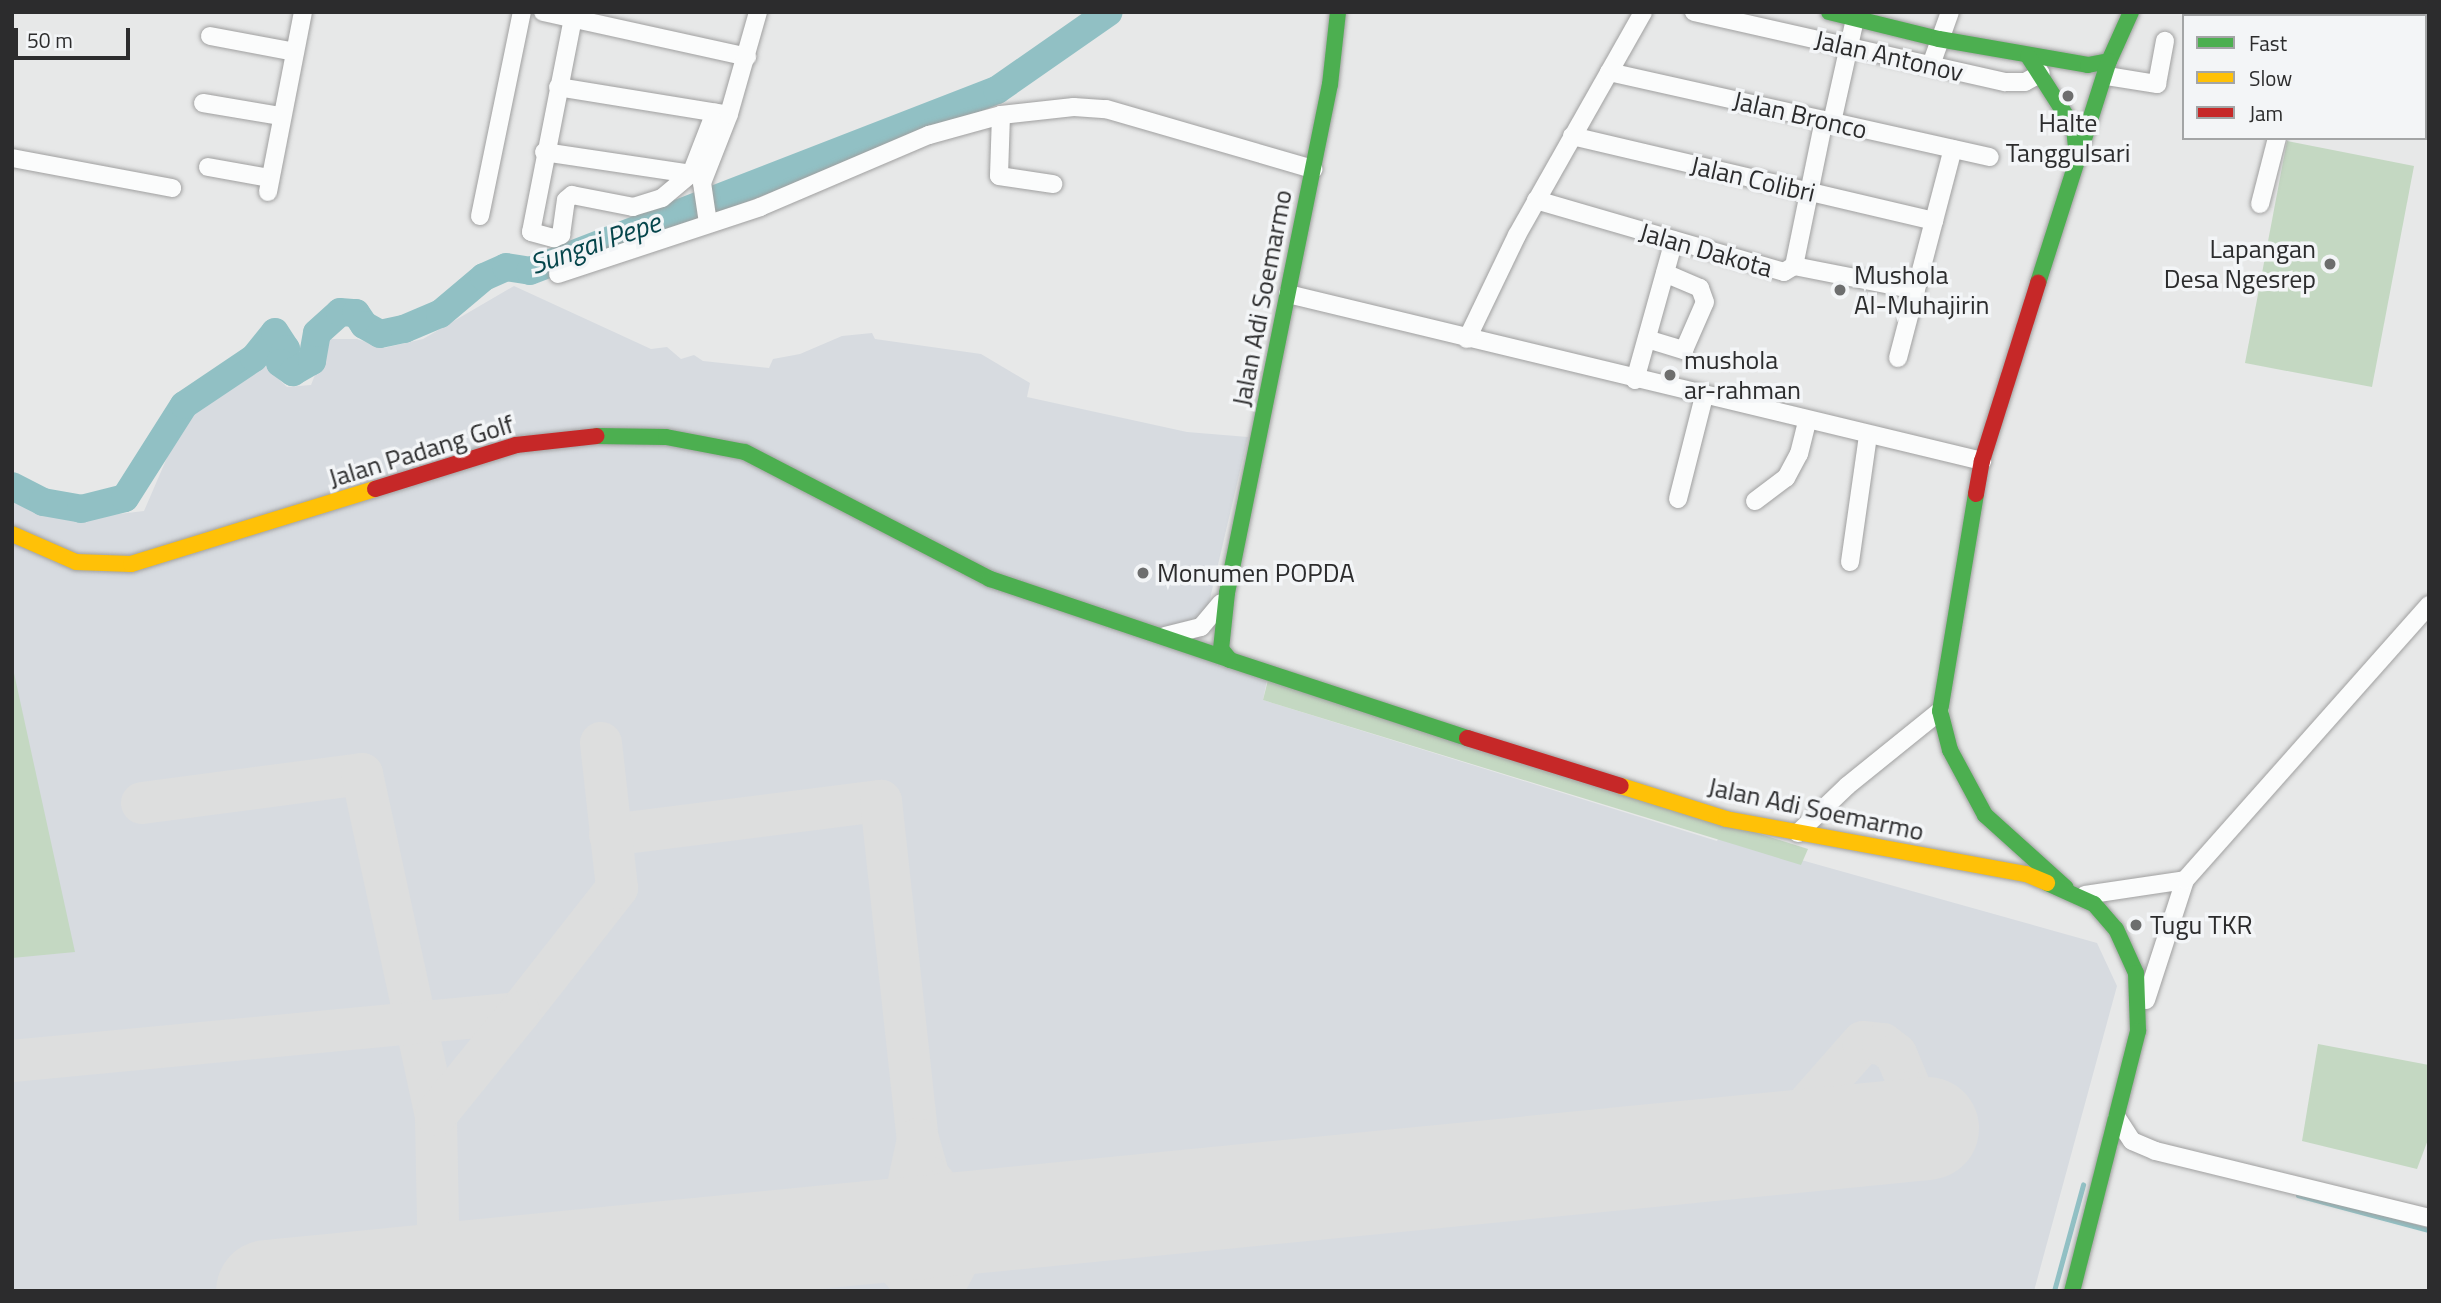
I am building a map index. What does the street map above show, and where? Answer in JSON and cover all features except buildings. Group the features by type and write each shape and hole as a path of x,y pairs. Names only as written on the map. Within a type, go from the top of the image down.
{"main road":[{"name":"Jalan Adi Soemarmo","path":"1219,640 1313,169 1338,12"},
{"path":"1829,12 1939,39 2108,69"},
{"path":"2072,892 1985,815 1950,750 1940,711 1982,461 2108,69 2131,12"},
{"path":"2028,56 2074,128 2075,176"},
{"name":"Jalan Padang Golf","path":"12,534 76,562 131,564 516,445 604,435 666,437 760,458 990,579 1192,649"},
{"name":"Jalan Adi Soemarmo","path":"1227,593 1243,641 1289,680"},
{"path":"1219,640 1230,660"},
{"name":"Jalan Adi Soemarmo","path":"1192,649 1713,815 2026,874 2072,892 2105,914 2126,948 2136,973 2138,1031 2108,1159 2072,1291"}],"street":[{"path":"208,167 269,185 303,12"},
{"path":"480,216 522,12"},
{"path":"543,12 747,57"},
{"path":"573,18 544,152 531,232 554,238 562,233 566,200 572,195 642,208 662,198 691,174 747,57 758,12"},
{"path":"1468,339 1536,200 1643,12"},
{"name":"Jalan Antonov","path":"1695,12 2006,82 2025,82 2041,73"},
{"path":"1931,65 1950,12"},
{"path":"1794,267 1810,192 1855,19"},
{"path":"210,36 295,52"},
{"path":"2108,69 2157,84 2165,41"},
{"name":"Jalan Bronco","path":"1609,72 1990,157"},
{"path":"558,87 722,113"},
{"path":"203,103 281,117"},
{"path":"558,274 705,207 802,191 929,135 1001,116 1074,107 1106,109 1313,169"},
{"path":"705,207 722,113"},
{"path":"1001,116 999,176 1053,184"},
{"name":"Jalan Colibri","path":"1573,136 1934,221"},
{"path":"2260,204 2276,140"},
{"path":"1898,358 1953,149"},
{"path":"544,152 691,174"},
{"path":"12,158 172,188"},
{"name":"Jalan Dakota","path":"1536,200 1784,272 1794,267 1916,290"},
{"path":"1635,380 1674,240"},
{"path":"1647,340 1684,350 1706,299 1700,288 1665,273"},
{"path":"1288,294 1635,380 1982,461"},
{"path":"1678,499 1704,396"},
{"path":"1755,501 1786,478 1799,454 1807,421"},
{"path":"1850,562 1868,435"},
{"path":"1151,637 1177,636 1202,627 1227,593"},
{"path":"2138,1031 2166,928 2185,880 2429,605"},
{"path":"1192,649 1219,640"},
{"path":"1798,833 1847,786 1940,711"},
{"path":"2072,892 2185,880"},
{"path":"2117,1118 2133,1142 2155,1151 2429,1219"}],"shaded area":[{"path":"514,286 651,349 667,347 681,359 694,355 703,361 769,368 773,359 800,354 842,336 872,333 875,339 981,354 1030,383 1027,397 1187,432 1248,437 1209,603 1203,615 1172,629 1267,680 1263,700 1717,841 1719,837 2097,943 2117,986 2034,1291 12,1291 12,502 77,519 144,511 185,416 261,362 287,387 311,385 329,339 357,339 384,348 423,339"}],"green space":[{"name":"Lapangan Desa Ngesrep","path":"2287,141 2414,166 2372,387 2245,363"},
{"path":"12,664 75,952 12,958"},
{"path":"1268,680 1808,849 1801,865 1263,700"},
{"path":"2318,1044 2429,1065 2429,1137 2417,1169 2302,1141"}],"waterway":[{"name":"Sungai Pepe","path":"12,486 43,502 81,509 125,498 184,405 254,358 275,332 286,349 280,363 293,372 312,361 317,333 340,312 356,313 364,325 380,334 404,329 440,314 484,277 506,267 530,271 997,90 1109,12"},
{"path":"2054,1291 2083,1185"},
{"path":"2298,1195 2429,1230"}],"taxiway":[{"path":"12,1061 519,1013 617,888 601,743"},
{"path":"142,803 362,774 436,1115"},
{"path":"610,835 881,801 918,1139 929,1177 958,1209 999,1219"},
{"path":"439,1274 436,1115 519,1013"},
{"path":"1754,1145 1780,1133 1796,1118 1863,1042 1883,1044 1896,1054 1912,1092 1904,1131 1891,1146 1853,1163 1831,1162 1790,1142"},
{"path":"835,1235 889,1218 906,1195 918,1139"},
{"path":"942,1291 964,1249 999,1219"},
{"path":"835,1235 891,1258 919,1291"}],"runway":[{"path":"267,1291 1927,1128"}],"traffic: fast":[{"path":"1338,12 1330,84 1227,593 1221,649 1230,660 1467,738"},
{"path":"1829,12 1939,39 2088,65 2109,61 2131,12"},
{"path":"2028,56 2074,128 2077,158"},
{"path":"2038,283 2109,61"},
{"path":"597,436 666,437 745,452 990,579 1230,660"},
{"path":"1976,494 1940,711 1950,750 1985,815 2066,888"},
{"path":"2047,883 2094,904 2116,929 2136,973 2138,1031 2072,1291"}],"traffic: slow":[{"path":"2304,12 2311,14"},
{"path":"12,534 76,562 131,564 375,489"},
{"path":"1621,786 1726,819 2026,874 2047,883"}],"traffic: jam":[{"path":"1976,494 1982,461 2038,283"},
{"path":"375,489 516,445 597,436"},
{"path":"1467,738 1621,786"}],"place":[{"name":"Halte Tanggulsari","path":"2068,96"},
{"name":"Lapangan Desa Ngesrep","path":"2330,264"},
{"name":"Mushola Al-Muhajirin","path":"1840,290"},
{"name":"mushola ar-rahman","path":"1670,375"},
{"name":"Monumen POPDA","path":"1143,573"},
{"name":"Tugu TKR","path":"2136,925"}]}
